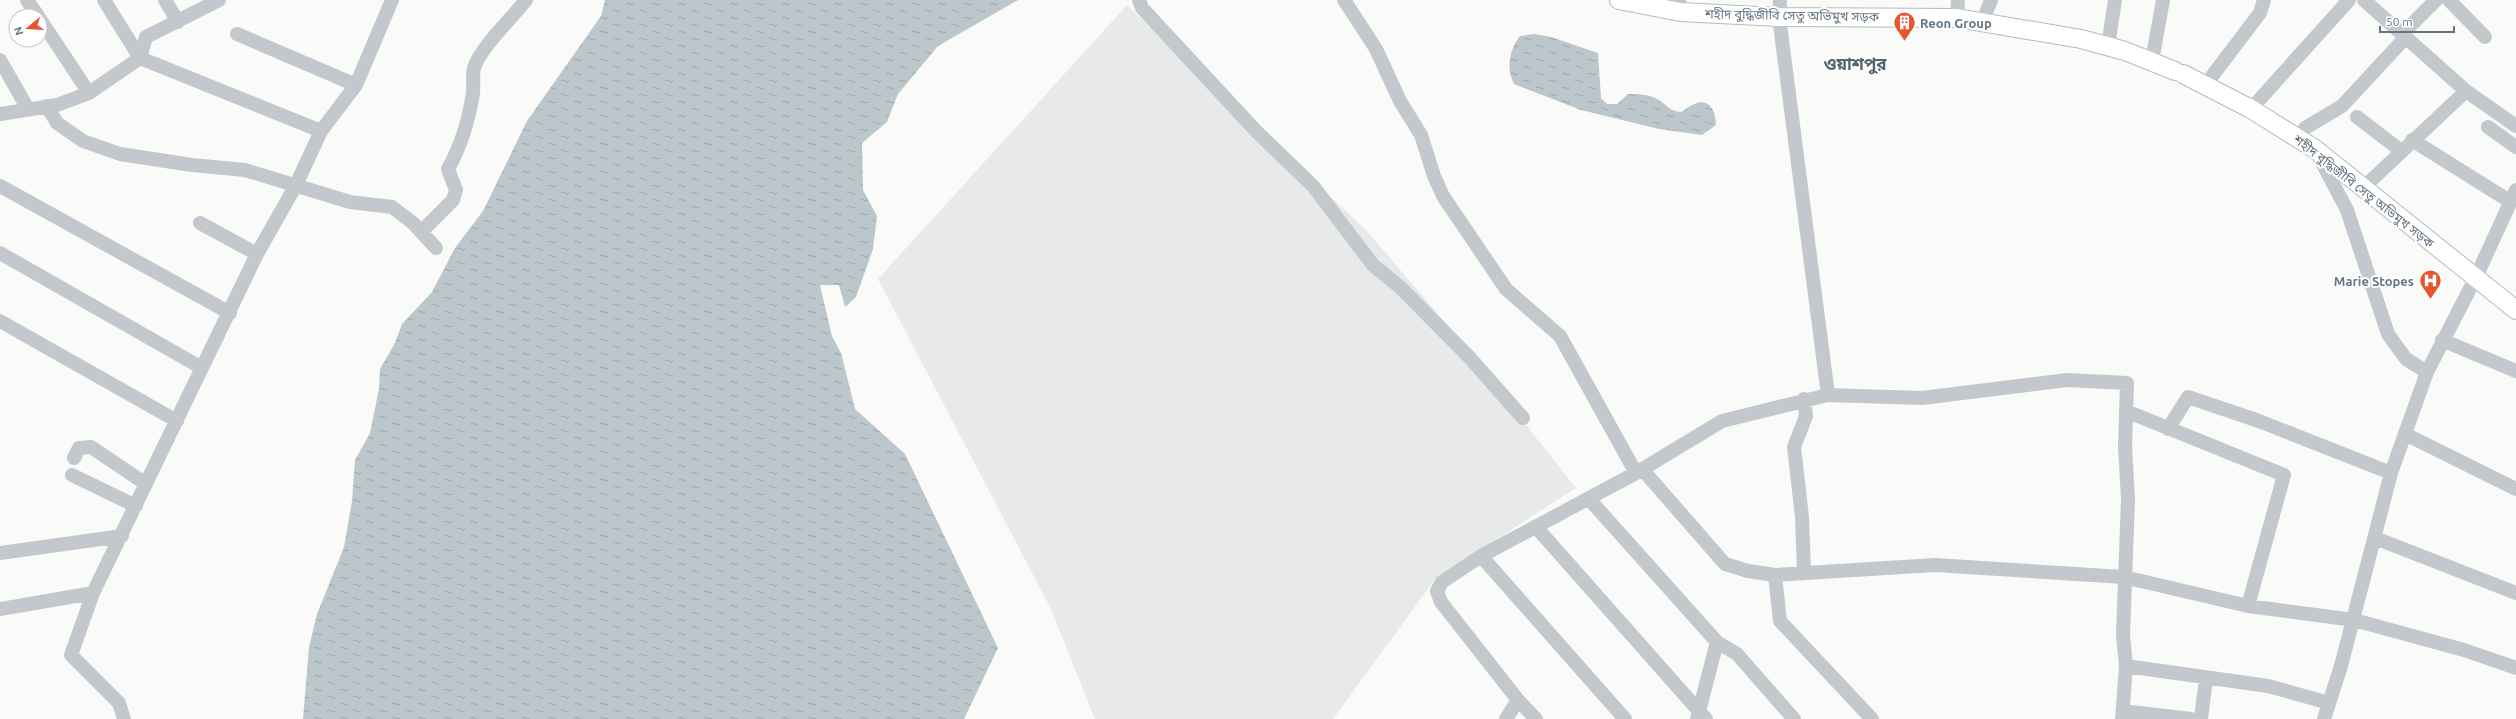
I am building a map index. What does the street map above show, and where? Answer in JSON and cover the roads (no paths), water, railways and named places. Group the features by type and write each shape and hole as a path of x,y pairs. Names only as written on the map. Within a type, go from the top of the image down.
{"main road":[{"name":"শহীদ বুদ্ধিজীবি সেতু অভিমুখ সড়ক","path":"1619,0 1680,6 1779,9 1957,18 2081,39 2108,46 2152,61 2206,84 2315,149 2516,310"}],"street":[{"path":"104,0 140,58 320,131"},
{"path":"165,0 178,22"},
{"path":"0,114 57,105 89,93 140,58 146,37 219,0"},
{"path":"124,719 119,703 71,655 94,593 230,313 257,254 296,185 320,131 356,85 392,0"},
{"path":"421,232 453,200 456,190 448,169 458,151 464,131 473,93 474,68 489,43 526,0"},
{"path":"1139,0 1142,8 1256,132 1313,186 1373,265 1401,288 1470,358 1523,418"},
{"path":"1344,0 1376,49 1400,101 1421,135 1434,176 1443,196 1506,289 1560,336 1639,471 1725,564 1748,571 1775,575 1935,565 2124,577 2248,606 2354,620 2464,650 2516,668"},
{"path":"1957,18 1958,0"},
{"path":"1984,18 1991,0"},
{"path":"2108,46 2115,0"},
{"path":"2152,61 2163,0"},
{"path":"2206,84 2260,13 2264,0"},
{"path":"2251,110 2349,0"},
{"path":"2364,0 2466,91 2516,126"},
{"path":"2305,128 2342,106 2436,0"},
{"path":"2449,0 2485,37"},
{"path":"1779,9 1828,395"},
{"path":"48,31 89,93"},
{"path":"237,34 356,85"},
{"path":"0,60 28,109"},
{"path":"2363,188 2400,150 2466,91"},
{"path":"47,106 57,123 83,141 120,154 192,165 245,170 350,202 392,207 421,232 436,248"},
{"path":"2357,117 2400,150"},
{"path":"2488,127 2516,147"},
{"path":"2324,719 2354,620 2391,473 2427,372 2442,340 2512,206 2412,140"},
{"path":"2315,149 2347,210 2388,334 2406,359 2427,372"},
{"path":"0,186 230,313"},
{"path":"200,223 257,254"},
{"path":"0,253 202,368"},
{"path":"0,321 177,421"},
{"path":"2442,340 2493,360 2516,371"},
{"path":"1536,719 1518,700 1441,602 1436,591 1442,582 1481,556 1639,471 1722,420 1804,399 1828,395 1922,398 2067,380 2127,384 2126,411 2128,499 2124,577 2124,635 2126,666 2122,715 2191,719"},
{"path":"2168,429 2188,397 2259,421 2391,473"},
{"path":"1804,399 1806,416 1794,447 1802,517 1804,572"},
{"path":"2126,411 2284,474 2248,606"},
{"path":"2405,434 2516,489"},
{"path":"74,458 79,448 91,447 146,484"},
{"path":"72,475 136,506"},
{"path":"1589,499 1717,642 1737,654 1794,719"},
{"path":"1536,527 1701,717"},
{"path":"0,553 122,536"},
{"path":"2375,538 2516,593"},
{"path":"1481,556 1625,719"},
{"path":"1775,575 1780,621 1872,719"},
{"path":"0,609 94,593"},
{"path":"1701,717 1717,642"},
{"path":"2126,666 2268,686 2329,703"},
{"path":"2201,719 2206,678"},
{"path":"1506,719 1518,700"}],"water":[{"path":"605,0 1018,0 938,46 898,94 887,122 862,143 863,190 877,216 873,249 856,297 845,307 839,285 820,285 832,336 841,353 855,409 905,454 998,648 964,719 303,719 309,647 317,614 344,547 352,501 355,460 370,433 379,389 380,369 395,343 402,324 432,292 455,248 483,211 527,121 601,16"},
{"path":"1534,34 1551,37 1598,53 1601,98 1607,104 1617,104 1628,94 1639,94 1650,96 1661,101 1671,109 1682,112 1700,102 1710,105 1715,116 1716,125 1702,135 1659,129 1581,110 1514,84 1509,66 1513,47 1520,36"}],"place":[{"name":"Reon Group","path":"1904,42"},
{"name":"Marie Stopes","path":"2430,300"}],"district":[{"name":"ওয়াশপুর","path":"1855,63"}]}
